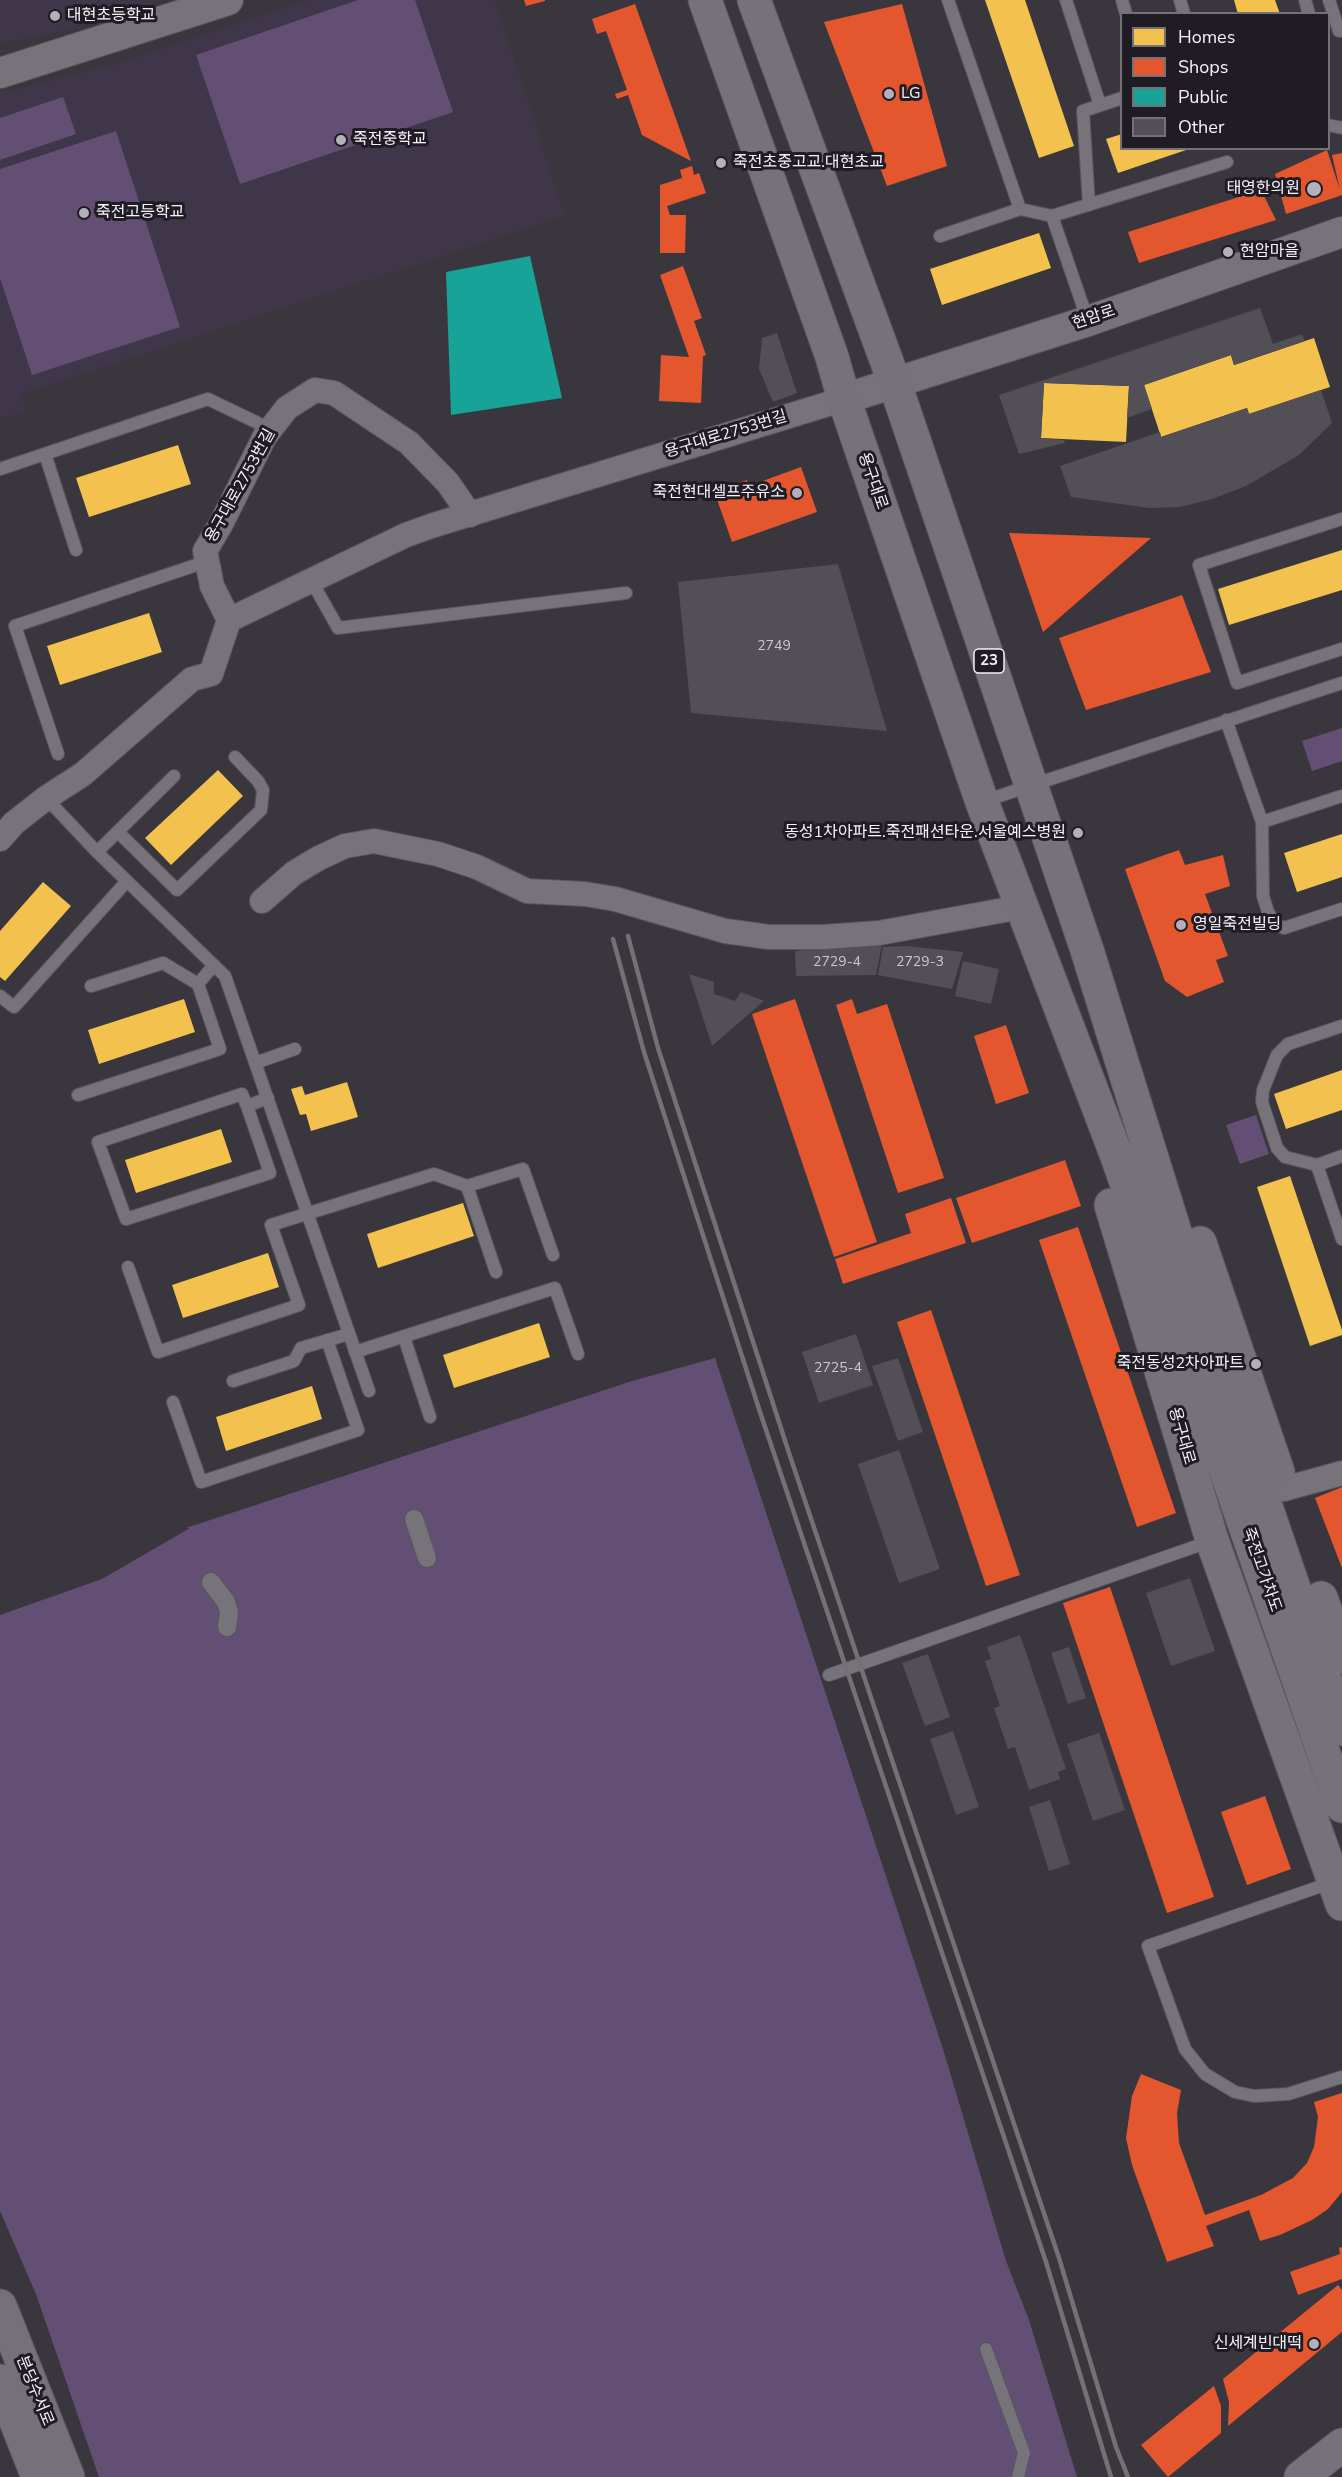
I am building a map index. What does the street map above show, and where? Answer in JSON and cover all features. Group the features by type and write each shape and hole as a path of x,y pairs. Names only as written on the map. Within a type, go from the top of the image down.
{"highway":[{"name":"분당수서로","path":"0,2306 68,2477"},
{"name":"분당수서로","path":"0,2381 38,2477"}],"main road":[{"name":"용구대로","path":"705,0 832,357 844,399 982,802 1118,1159 1191,1331"},
{"name":"23","path":"754,0 895,384 1087,950 1191,1331"},
{"path":"1087,950 1166,1146 1228,1320 1342,1657"},
{"name":"용구대로","path":"1043,961 1099,1166 1212,1540 1338,1893"},
{"name":"죽전고가차도","path":"1191,1331 1342,1729"},
{"name":"죽전고가차도","path":"1191,1331 1342,1806"},
{"path":"1301,2477 1342,2445"}],"street":[{"path":"0,73 228,0"},
{"name":"현암로","path":"844,399 1088,321 1342,232"},
{"name":"용구대로2753번길","path":"470,515 448,483 409,443 334,393 315,390 299,398 287,408 265,435 205,551 212,586 229,620 406,535 844,399"},
{"path":"0,839 14,823 82,774 192,679 211,674 229,620"},
{"path":"262,902 294,873 319,858 345,846 374,841 438,854 477,867 527,891 585,894 615,899 725,931 769,937 823,937 879,933 1021,907"},
{"path":"1284,1489 1342,1473"},
{"path":"414,1519 427,1558"},
{"path":"211,1582 226,1602 230,1612 227,1627"}],"lane":[{"path":"948,0 1020,209"},
{"path":"1066,0 1100,105"},
{"path":"1329,0 1340,31 1342,30"},
{"path":"1089,205 1083,111 1120,99"},
{"path":"940,236 1020,209 1052,216 1227,162"},
{"path":"1052,216 1088,321"},
{"path":"0,469 208,399 258,423"},
{"path":"45,454 76,550"},
{"path":"1342,519 1199,564 1238,683 1342,650"},
{"path":"58,754 15,626 208,561"},
{"path":"310,580 338,628 626,593"},
{"path":"982,802 1342,682"},
{"path":"1226,720 1262,822 1263,896 1268,912 1276,924 1284,928 1342,909"},
{"path":"118,832 177,890 261,810 263,790 258,781 235,757"},
{"path":"98,852 174,776"},
{"path":"1262,822 1342,796"},
{"path":"46,798 225,976 369,1391"},
{"path":"0,996 14,1007 127,881"},
{"path":"78,1095 220,1049 198,984 163,963 91,986"},
{"path":"198,984 214,965"},
{"path":"1342,1026 1288,1044 1277,1055 1263,1090 1262,1102 1277,1148 1285,1156 1295,1161 1317,1165 1342,1156"},
{"path":"255,1063 294,1049"},
{"path":"242,1094 247,1106 270,1173 126,1219 98,1142 242,1094"},
{"path":"247,1106 268,1098"},
{"path":"1317,1165 1342,1239"},
{"path":"128,1267 158,1352 299,1305 271,1225 434,1174 467,1186 523,1169 553,1255"},
{"path":"467,1186 496,1272"},
{"path":"355,1352 555,1288 578,1354"},
{"path":"233,1381 294,1360 301,1348 349,1334"},
{"path":"404,1337 430,1416"},
{"path":"173,1402 201,1482 358,1430 327,1340"},
{"path":"829,1675 1212,1540"},
{"path":"1338,1893 1148,1946 1185,2049 1205,2073 1235,2092 1254,2096 1288,2094 1342,2077"},
{"path":"986,2349 1024,2453 1016,2476"}],"shaded area":[{"name":"대현초등학교","path":"0,0 160,0 60,31 0,44"},
{"name":"죽전중학교","path":"307,0 494,0 565,215 21,395 25,410 0,419 0,93 116,64"},
{"path":"358,0 415,0 453,112 240,184 196,55"},
{"path":"63,97 76,134 0,160 0,118"},
{"name":"죽전고등학교","path":"116,131 180,327 32,375 0,278 0,169"},
{"path":"1342,728 1342,761 1312,771 1302,741"},
{"path":"1256,1115 1269,1154 1240,1164 1226,1125"},
{"path":"715,1358 943,2049 1006,2261 1029,2320 1077,2477 99,2477 36,2294 0,2211 0,1615 102,1579 190,1528 186,1528 632,1381"}],"building: Homes":[{"path":"985,0 1025,0 1074,146 1039,158"},
{"path":"1234,0 1275,0 1279,12 1237,12"},
{"path":"1120,135 1120,150 1186,150 1118,173 1106,139"},
{"path":"1039,233 1051,268 942,305 930,269"},
{"path":"1314,338 1330,387 1249,414 1247,408 1161,437 1144,385 1231,355 1234,365"},
{"path":"1044,383 1129,386 1126,442 1041,438"},
{"path":"178,445 191,484 89,517 76,478"},
{"path":"1342,550 1342,590 1229,625 1218,589"},
{"path":"149,613 162,652 60,685 47,646"},
{"path":"218,770 243,796 171,865 145,838"},
{"path":"1342,834 1342,877 1297,892 1284,853"},
{"path":"43,882 71,906 5,981 0,977 0,931"},
{"path":"184,999 195,1032 99,1064 88,1030"},
{"path":"1342,1070 1342,1110 1286,1129 1274,1094"},
{"path":"347,1082 358,1117 311,1131 306,1114 300,1115 291,1089 302,1086 305,1095"},
{"path":"221,1129 232,1162 136,1193 125,1160"},
{"path":"1290,1176 1342,1330 1342,1335 1310,1346 1257,1187"},
{"path":"463,1203 474,1236 378,1268 367,1234"},
{"path":"268,1253 279,1287 183,1318 172,1285"},
{"path":"539,1323 550,1357 454,1388 443,1355"},
{"path":"312,1386 322,1419 226,1451 216,1417"}],"building: Shops":[{"path":"524,0 545,0 545,1 526,6"},
{"path":"635,4 691,161 642,135 628,95 617,99 615,94 627,90 606,31 597,34 592,19"},
{"name":"LG","path":"902,4 947,166 887,186 824,22"},
{"path":"1327,150 1340,190 1332,155 1342,153 1342,195 1286,214 1275,174"},
{"path":"692,166 694,175 699,173 706,193 667,206 670,215 686,215 685,253 660,253 660,185 682,178 680,170"},
{"path":"1261,190 1276,220 1139,263 1128,232"},
{"path":"683,266 702,318 694,321 706,355 703,356 701,403 659,401 661,355 689,357 660,275"},
{"path":"801,467 817,512 732,542 714,491 747,480 749,486"},
{"path":"1009,533 1151,538 1043,632"},
{"path":"1182,595 1211,672 1086,710 1059,638"},
{"name":"영일죽전빌딩","path":"1179,850 1185,865 1223,855 1230,886 1205,894 1228,956 1216,960 1224,982 1187,997 1165,981 1125,869"},
{"path":"795,999 877,1242 834,1257 752,1014"},
{"path":"852,999 857,1014 887,1004 944,1178 898,1193 836,1005"},
{"path":"1006,1025 1029,1093 996,1104 974,1036"},
{"path":"1065,1160 1081,1206 972,1243 956,1198"},
{"path":"951,1198 966,1243 843,1284 835,1259 911,1233 905,1214"},
{"path":"1078,1227 1176,1513 1137,1527 1039,1240"},
{"path":"931,1310 1020,1575 986,1586 897,1322"},
{"path":"1342,1487 1342,1568 1315,1498"},
{"path":"1110,1587 1214,1897 1167,1913 1063,1603"},
{"path":"1265,1796 1291,1869 1247,1885 1221,1812"},
{"path":"1141,2074 1181,2090 1177,2113 1179,2143 1205,2215 1261,2195 1293,2178 1307,2163 1314,2147 1318,2117 1314,2102 1342,2093 1342,2192 1328,2209 1312,2220 1280,2235 1260,2241 1249,2210 1206,2226 1214,2246 1167,2262 1132,2165 1126,2138 1132,2096"},
{"path":"1342,2247 1342,2279 1298,2295 1290,2272 1340,2254 1339,2248"},
{"path":"1338,2285 1342,2290 1342,2332 1228,2426 1229,2402 1223,2379"},
{"path":"1214,2386 1221,2406 1221,2433 1168,2477 1141,2445"}],"building: Public":[{"path":"530,256 562,398 451,415 446,272"}],"building: Other":[{"path":"1260,308 1273,344 1302,334 1305,341 1234,365 1231,355 1144,385 1152,409 1127,418 1129,386 1044,383 1041,438 1064,440 1065,443 1019,454 999,395"},
{"path":"777,333 797,393 773,402 759,369 762,338"},
{"path":"1321,390 1332,423 1299,455 1246,486 1212,499 1180,507 1149,508 1071,497 1060,466 1160,432 1161,437 1247,408 1249,414"},
{"path":"838,564 887,731 691,713 678,582"},
{"path":"882,944 876,975 796,976 795,951"},
{"path":"907,946 963,952 952,989 878,975 883,947"},
{"path":"963,961 999,969 991,1004 955,996"},
{"path":"689,974 714,982 714,994 735,1001 741,992 764,1001 712,1046"},
{"path":"856,1334 873,1385 819,1403 802,1352"},
{"path":"898,1358 923,1432 898,1441 872,1366"},
{"path":"899,1450 940,1569 899,1583 858,1464"},
{"path":"1190,1578 1215,1651 1171,1666 1146,1593"},
{"path":"1020,1635 1066,1769 1058,1772 1060,1779 1029,1790 1015,1747 1008,1749 994,1708 1000,1706 985,1661 991,1659 987,1647"},
{"path":"1069,1647 1086,1698 1068,1704 1051,1653"},
{"path":"928,1654 950,1717 925,1726 902,1663"},
{"path":"953,1731 979,1807 956,1815 930,1739"},
{"path":"1099,1733 1125,1810 1093,1821 1067,1744"},
{"path":"1050,1800 1070,1864 1049,1871 1029,1807"}],"railway":[{"path":"628,936 658,1048 789,1453 1059,2258 1116,2447 1128,2477"},
{"path":"613,939 644,1052 759,1409 1046,2262 1111,2477"}],"place":[{"name":"대현초등학교","path":"55,16"},
{"name":"LG","path":"889,94"},
{"name":"죽전중학교","path":"341,140"},
{"name":"죽전초중고교.대현초교","path":"721,163"},
{"name":"태영한의원","path":"1314,189"},
{"name":"죽전고등학교","path":"84,213"},
{"name":"현암마을","path":"1228,252"},
{"name":"죽전현대셀프주유소","path":"797,493"},
{"name":"동성1차아파트.죽전패션타운.서울예스병원","path":"1078,833"},
{"name":"영일죽전빌딩","path":"1181,925"},
{"name":"죽전동성2차아파트","path":"1256,1364"},
{"name":"신세계빈대떡","path":"1314,2344"}]}
